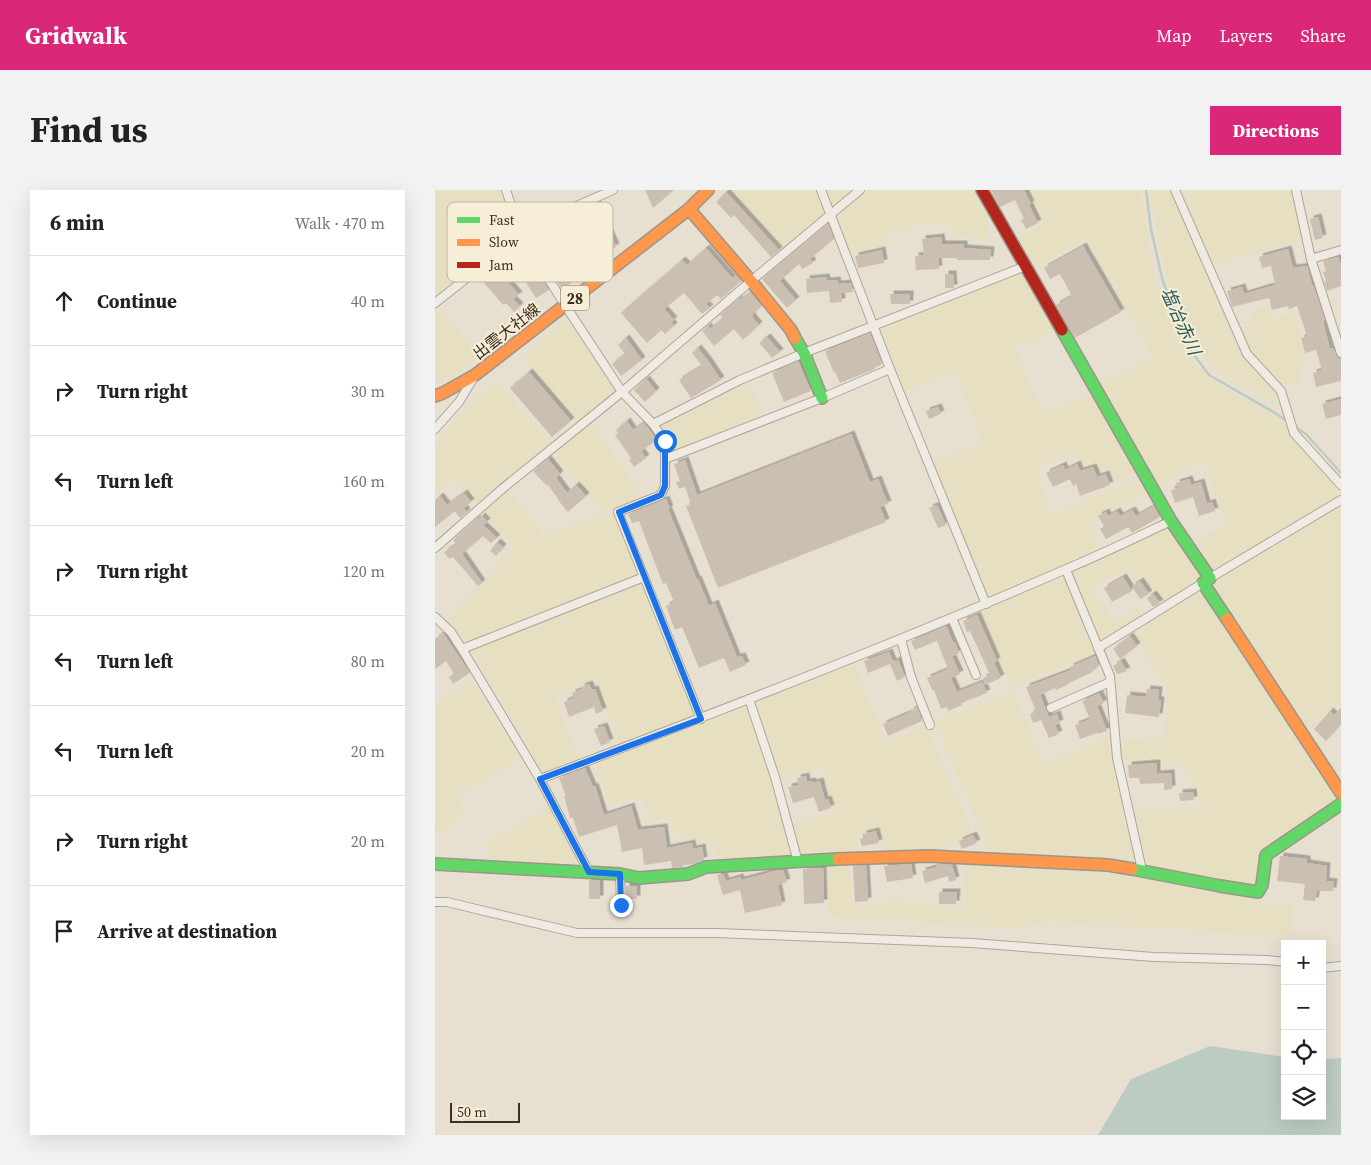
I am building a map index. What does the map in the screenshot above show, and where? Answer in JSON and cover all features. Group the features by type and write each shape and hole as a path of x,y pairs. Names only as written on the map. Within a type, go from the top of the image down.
{"street":[{"path":"506,190 510,202"},
{"path":"586,202 613,190"},
{"name":"出雲大社線","path":"613,268 689,210 708,190"},
{"path":"821,190 890,369 986,604"},
{"path":"435,548 860,190"},
{"path":"982,190 1206,581 1341,793"},
{"path":"1175,190 1247,354 1281,391 1294,433 1341,485"},
{"path":"1296,190 1311,259 1341,353"},
{"path":"689,210 751,280 791,330 804,353 822,398"},
{"path":"1311,259 1341,250"},
{"path":"653,424 740,380 1026,266"},
{"path":"435,303 462,282"},
{"path":"551,282 622,392 653,424 665,441 665,486 661,495 619,512 701,719"},
{"name":"出雲大社線","path":"435,396 475,375 595,282"},
{"path":"665,459 822,398 890,369"},
{"path":"435,429 459,402 475,375"},
{"path":"1098,648 1341,500"},
{"path":"540,779 701,719 901,639 1066,570 1171,521"},
{"path":"1066,570 1110,676 1117,758 1142,870"},
{"path":"463,649 644,577"},
{"path":"435,617 451,632 463,649 540,779 589,872"},
{"path":"952,618 976,675"},
{"path":"901,639 911,677 931,725"},
{"path":"1051,708 1111,682"},
{"path":"749,700 775,777 798,862"},
{"path":"435,864 620,874 639,878 688,874 705,867 929,856 1108,865 1258,892 1262,885 1266,855 1341,804"},
{"path":"620,874 621,905"},
{"path":"435,902 447,902 577,933 716,933 943,942 1154,957 1281,962"},
{"path":"1326,968 1341,966"}],"shaded area":[{"path":"435,190 502,190 506,202 447,202 447,282 455,282 435,298"},
{"path":"729,190 818,190 827,214 782,250"},
{"path":"824,190 855,190 831,210"},
{"path":"866,190 976,190 987,210 988,240 952,234 952,225 925,223 902,228 883,237 886,246 852,255 834,217"},
{"path":"1027,190 1141,190 1154,276 1185,348 1202,374 1286,424 1289,432 1341,491 1341,495 1212,574 1199,556 1202,548 1199,537 1226,528 1204,461 1156,487 1099,386 1153,356 1086,240 1033,269 1018,238 1044,223"},
{"path":"1150,190 1171,190 1243,354 1279,394 1273,403 1213,368 1198,350 1166,276"},
{"path":"1180,190 1291,190 1302,242 1211,263"},
{"path":"1024,272 1056,331 1015,347 1042,415 1093,394 1137,472 1115,481 1110,468 1097,473 1093,464 1082,469 1075,454 1060,457 1036,469 1052,514 1140,479 1148,492 1089,520 1102,549 987,600 932,464 984,442 955,372 905,392 880,329"},
{"path":"439,305 480,358 435,384 435,308"},
{"path":"1268,306 1272,319 1294,314 1307,366 1298,368 1300,381 1283,386 1246,344 1241,328 1254,323 1250,312"},
{"path":"568,317 616,390 577,422 521,356"},
{"path":"497,379 549,444 477,506 453,479 435,495 435,444 467,405"},
{"path":"744,383 751,388 763,416 671,453 671,440 658,425"},
{"path":"592,423 643,496 614,509 639,574 467,643 447,620 514,547 483,513 508,489 543,535 603,513 554,452"},
{"path":"1341,507 1341,699 1308,732 1209,584"},
{"path":"1169,527 1203,578 1163,605 1143,575 1133,581 1125,569 1091,589 1114,620 1137,608 1143,616 1100,641 1071,572"},
{"path":"1063,576 1095,654 1011,687 980,612"},
{"path":"642,582 697,717 621,746 594,680 555,696 579,761 544,774 471,650"},
{"path":"1203,590 1340,799 1262,851 1258,885 1255,888 1147,867 1133,811 1204,811 1184,766 1122,759 1121,741 1164,738 1168,692 1133,633"},
{"path":"854,664 886,742 927,726 973,833 934,851 886,852 876,830 856,834 859,854 801,858 793,825 834,813 822,768 781,780 754,703"},
{"path":"473,680 521,759 456,796 466,814 435,833 435,704"},
{"path":"1012,691 1044,764 1111,735 1113,758 1138,867 991,855 935,723"},
{"path":"743,707 748,711 774,784 793,859 718,862 714,843 678,836 668,817 652,822 642,797 610,806 595,764"},
{"path":"549,807 579,862 575,868 494,865 484,844"},
{"path":"965,864 1109,873 1292,907 1289,936 1047,922 1016,928 931,924 906,919 828,916 827,868 850,867 852,906 882,906 885,901 932,903 935,909 965,909"},
{"path":"1210,1046 1281,1056 1281,1120 1326,1120 1326,1059 1341,1058 1341,1135 1098,1135 1131,1079"}],"building":[{"path":"645,190 674,190 653,208"},
{"path":"991,190 1024,190 1038,223 1026,229 1021,220 1024,219 1015,200 1000,207"},
{"path":"726,192 779,250 771,257 734,215 731,218 716,202"},
{"path":"1318,217 1323,238 1315,240 1310,219"},
{"path":"828,224 834,239 810,259 813,263 802,269 799,264 780,281 796,300 787,308 762,279"},
{"path":"941,237 942,244 964,244 964,248 991,250 990,260 938,258 939,269 916,270 915,256 924,255 922,239"},
{"path":"1083,246 1121,312 1075,338 1056,305 1072,296 1060,274 1050,279 1044,268"},
{"path":"706,248 732,278 736,275 741,281 721,299 717,295 706,304 710,308 702,314 684,293 664,309 674,320 671,322 674,326 665,334 661,330 647,343 621,313 682,260 687,265"},
{"path":"1288,249 1293,268 1307,266 1325,320 1323,321 1330,349 1333,348 1336,355 1340,358 1341,381 1316,387 1313,373 1322,370 1316,350 1305,353 1301,338 1307,336 1297,306 1289,309 1288,306 1272,310 1269,298 1232,307 1227,291 1242,287 1244,294 1275,285 1271,266 1262,268 1259,257"},
{"path":"882,250 884,263 858,268 855,256"},
{"path":"1338,257 1341,265 1341,286 1327,291 1323,272 1326,271 1323,261"},
{"path":"945,274 953,274 954,288 945,288"},
{"path":"826,277 827,281 837,280 838,284 851,283 853,292 841,293 842,302 830,303 829,291 807,293 806,279"},
{"path":"483,282 508,282 519,295 513,299 520,306 514,312 506,303 503,305"},
{"path":"526,282 544,282 549,290 536,298"},
{"path":"558,282 572,282 562,289"},
{"path":"750,292 762,306 752,315 759,325 743,340 734,329 714,346 702,331 708,326 710,329 723,318 720,315"},
{"path":"890,294 910,294 910,304 891,304"},
{"path":"870,333 882,364 875,369 840,383 825,351"},
{"path":"767,337 780,352 772,358 759,343"},
{"path":"626,338 642,360 621,376 612,364 625,354 618,345"},
{"path":"698,348 721,380 691,398 679,380 702,366 692,353"},
{"path":"798,361 811,391 784,402 772,373"},
{"path":"529,372 571,421 552,437 510,388"},
{"path":"646,379 656,391 645,402 634,390"},
{"path":"1341,399 1341,415 1326,419 1322,404"},
{"path":"938,407 941,414 929,419 926,411"},
{"path":"627,421 633,430 644,423 657,440 641,451 646,458 634,467 629,460 631,458 615,435 618,433 616,430"},
{"path":"851,434 870,482 878,479 888,504 880,507 886,522 718,588 686,506 691,504 685,487 679,489 676,482 680,481 674,464 685,460 697,495"},
{"path":"548,459 560,474 556,478 567,493 576,485 586,496 568,512 548,485 533,471"},
{"path":"1077,464 1080,471 1093,467 1097,477 1106,474 1110,485 1080,496 1076,484 1073,486 1070,479 1053,487 1046,473 1063,465 1065,470"},
{"path":"1189,479 1191,485 1201,482 1207,504 1212,502 1215,511 1199,516 1193,497 1175,503 1171,490 1178,488 1176,483"},
{"path":"464,493 471,502 464,508 467,512 460,518 455,511 435,527 435,500 440,496 447,505"},
{"path":"666,499 670,509 668,509 709,606 715,603 737,657 742,656 746,665 730,672 724,658 699,668 682,627 675,630 666,606 674,602 666,583 663,584 639,521 632,523 628,514"},
{"path":"937,505 946,525 938,528 929,508"},
{"path":"1154,506 1160,517 1132,533 1128,527 1106,539 1100,529 1104,526 1098,516 1106,512 1108,516 1117,511 1120,516 1132,510 1136,516"},
{"path":"482,516 487,522 483,525 497,538 491,543 483,536 462,554 482,583 478,586 453,557 449,559 444,552 456,544 453,540"},
{"path":"497,542 503,547 496,556 490,551"},
{"path":"1123,577 1132,591 1112,602 1104,588"},
{"path":"1140,581 1149,594 1140,599 1132,586"},
{"path":"1153,594 1160,603 1153,607 1147,598"},
{"path":"977,615 997,661 994,662 1001,678 985,685 983,678 990,675 970,631 967,632 963,621"},
{"path":"946,626 959,653 952,656 960,674 951,678 957,692 982,682 987,693 961,703 962,705 948,711 947,707 941,709 927,678 948,669 937,641 915,650 911,641"},
{"path":"443,633 470,673 453,684 449,677 454,674 446,661 435,669 435,639"},
{"path":"1130,636 1137,646 1120,659 1113,649"},
{"path":"889,652 893,662 898,660 905,677 897,681 890,664 868,673 864,661"},
{"path":"1095,656 1099,666 1092,670 1093,672 1056,690 1055,688 1040,695 1049,717 1057,714 1060,723 1055,725 1059,734 1049,738 1041,720 1033,723 1030,714 1036,711 1026,687 1071,670 1070,667"},
{"path":"1121,661 1127,671 1117,674 1113,666"},
{"path":"589,684 592,690 595,689 603,711 596,714 594,707 569,717 564,702 574,698 572,693"},
{"path":"1147,689 1159,690 1158,700 1161,700 1159,717 1125,713 1127,695 1146,697"},
{"path":"1099,693 1104,703 1097,706 1107,731 1080,739 1075,725 1090,719 1082,701"},
{"path":"917,707 922,721 888,736 883,724 911,712"},
{"path":"1341,708 1341,724 1326,741 1314,729 1330,711 1334,715"},
{"path":"604,726 610,742 601,746 594,729"},
{"path":"1157,763 1157,774 1171,773 1172,789 1164,790 1164,783 1140,784 1139,778 1129,778 1128,765"},
{"path":"585,768 593,787 595,786 604,815 631,806 638,830 664,827 667,848 692,843 693,849 702,847 704,860 694,864 683,865 683,867 672,868 671,861 644,865 642,848 622,852 617,825 579,837 573,818 570,818 564,796 566,796 559,778"},
{"path":"806,776 807,782 820,781 825,800 828,799 831,808 819,812 814,797 793,803 788,787 799,785 797,778"},
{"path":"1193,792 1194,800 1180,801 1179,793"},
{"path":"876,831 879,843 862,846 860,839 863,838 863,834"},
{"path":"973,835 977,843 962,849 959,841"},
{"path":"1280,856 1307,859 1307,863 1327,866 1326,881 1334,882 1333,891 1317,891 1315,901 1303,900 1305,884 1277,881"},
{"path":"911,864 913,878 887,882 884,866"},
{"path":"936,864 952,865 956,880 949,882 948,876 925,883 922,871 937,867"},
{"path":"866,865 868,901 855,902 853,866"},
{"path":"823,868 824,903 804,904 803,869"},
{"path":"783,870 787,882 778,885 782,905 745,913 740,890 723,895 717,875 723,874 726,881 740,877 741,880"},
{"path":"589,880 600,880 600,899 589,899"},
{"path":"626,886 637,886 637,899 626,899"},
{"path":"939,892 957,892 956,904 939,904"}],"waterway":[{"name":"塩冶赤川","path":"1146,190 1151,229 1162,278 1179,325 1191,351 1209,375 1288,422"},
{"name":"塩冶赤川","path":"1294,426 1306,434 1341,473"}],"traffic: fast":[{"path":"1062,330 1171,521 1210,578 1203,583 1227,619"},
{"path":"795,338 804,353 822,398"},
{"path":"1132,869 1258,892 1262,885 1266,855 1341,804"},
{"path":"435,864 620,874 639,878 688,874 706,867 838,859"}],"traffic: slow":[{"path":"613,268 689,209 708,190"},
{"path":"689,209 751,281 791,330 795,338"},
{"path":"435,396 475,375 595,282"},
{"path":"1227,619 1341,793"},
{"path":"838,859 929,856 1108,865 1132,869"}],"traffic: jam":[{"path":"982,190 1062,330"}],"route":[{"path":"621,905 620,874 589,872 540,779 701,719 619,512 661,495 665,486 665,441"}]}
